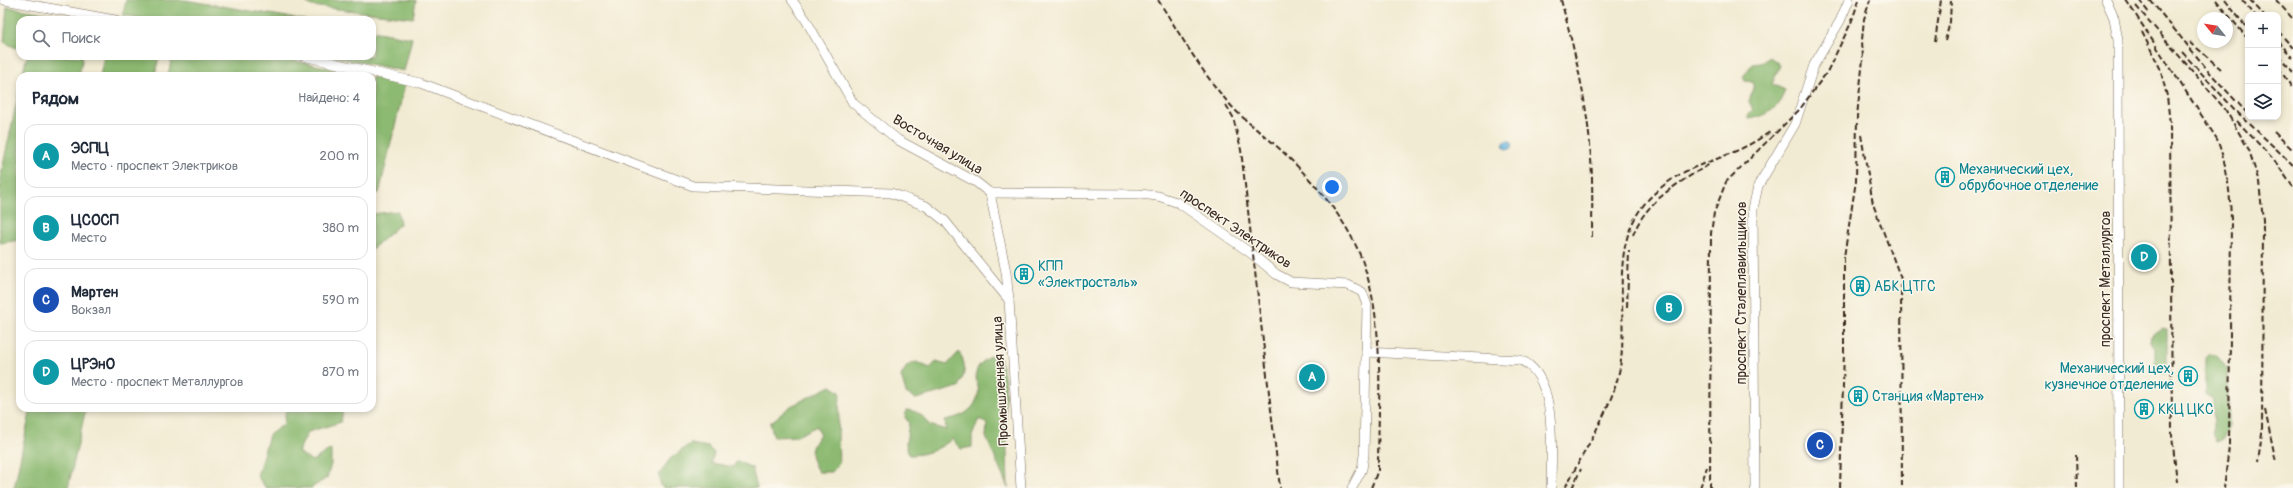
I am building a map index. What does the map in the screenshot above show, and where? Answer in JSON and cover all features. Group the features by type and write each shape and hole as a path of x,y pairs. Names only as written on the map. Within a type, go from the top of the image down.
{"street":[{"path":"4,0 92,16"},
{"name":"Восточная улица","path":"792,0 806,20 853,103 898,140 976,182 990,193"},
{"name":"проспект Сталеплавильщиков","path":"1755,488 1753,208 1758,186 1795,124 1814,65 1840,21 1849,0"},
{"name":"проспект Металлургов","path":"2106,0 2114,18 2118,40 2120,488"},
{"path":"320,60 372,72"},
{"path":"376,73 420,83 693,186 891,193 916,200 945,221 1009,300"},
{"name":"Промышленная улица","path":"990,193 1006,272 1009,300 1021,488"},
{"name":"проспект Электриков","path":"990,193 1139,194 1158,196 1179,203 1252,254 1276,274 1291,282 1348,285 1362,292 1367,305 1364,455 1362,468 1352,488"},
{"path":"1366,352 1520,360 1529,364 1538,375 1548,397 1551,425 1551,488"}],"green space":[{"path":"126,0 185,0 281,16 128,16 123,15"},
{"path":"302,0 416,0 413,18 312,6"},
{"path":"7,7 63,16 16,16 16,48 4,42"},
{"path":"376,32 412,38 404,71 350,60 376,60"},
{"path":"1770,57 1780,65 1772,84 1785,90 1776,107 1766,114 1748,119 1748,114 1753,110 1749,101 1754,88 1752,82 1745,81 1743,77 1752,64 1761,63"},
{"path":"26,60 82,60 80,72 23,72"},
{"path":"103,60 158,60 156,72 101,72"},
{"path":"171,60 292,60 348,72 169,72"},
{"path":"376,78 405,84 379,193 376,193"},
{"path":"16,105 16,241 0,243 0,179"},
{"path":"398,211 400,224 376,245 376,214"},
{"path":"2162,328 2167,329 2167,371 2164,374 2155,364 2155,347 2150,342 2151,335"},
{"path":"959,352 962,356 964,369 963,378 959,387 916,399 906,393 901,376 907,366 916,362 930,368 936,362 947,365"},
{"path":"2209,354 2218,357 2227,369 2229,426 2223,439 2217,441 2213,432 2213,399 2205,394 2205,358"},
{"path":"990,356 1000,358 1005,381 1008,488 986,437 987,424 979,419 972,436 972,447 961,449 952,439 932,451 909,455 906,444 909,423 905,417 906,410 914,411 920,414 929,425 946,430 945,420 966,413 976,401 978,392 976,376 977,370"},
{"path":"831,386 840,392 838,438 839,463 832,472 818,472 811,453 813,445 820,434 817,426 797,436 774,437 770,423 791,406"},
{"path":"30,412 85,412 68,488 14,488"},
{"path":"286,412 342,412 341,422 308,432 298,452 312,461 331,449 331,464 327,478 311,488 266,488 257,476 269,435 284,424"},
{"path":"690,444 708,447 714,453 711,463 733,467 737,461 752,468 757,488 664,488 661,486 659,475 670,459"}],"water":[{"path":"1506,141 1510,141 1512,145 1510,149 1506,149 1504,147 1504,143"}],"railway":[{"path":"1158,0 1194,57 1225,99 1241,116 1282,151 1317,188 1338,215 1356,245 1370,285 1378,337 1378,470 1371,488"},
{"path":"1561,0 1576,59 1587,119 1592,169 1592,239"},
{"path":"1710,488 1711,233 1714,213 1726,182 1800,109 1827,72 1851,23 1859,0"},
{"path":"1840,488 1844,351 1844,257 1856,181 1857,116 1863,59 1862,40 1864,19 1870,0"},
{"path":"1935,42 1941,0"},
{"path":"1945,41 1950,22 1951,0"},
{"path":"2126,0 2217,139 2226,169 2231,220 2229,447 2224,488"},
{"path":"2139,0 2150,14"},
{"path":"2150,0 2212,75 2245,111"},
{"path":"2216,0 2245,35"},
{"path":"2225,0 2245,26"},
{"path":"2242,0 2252,12"},
{"path":"2250,0 2261,12"},
{"path":"2276,0 2293,19"},
{"path":"2136,6 2225,109 2249,150 2259,182 2263,220 2262,434 2258,462"},
{"path":"2142,32 2160,68 2167,96 2170,124 2172,436 2177,482"},
{"path":"2281,34 2293,48"},
{"path":"2190,42 2221,69"},
{"path":"2281,44 2293,58"},
{"path":"2182,52 2236,111 2293,165"},
{"path":"2281,58 2293,72"},
{"path":"2281,71 2293,89"},
{"path":"1226,105 1233,117 1241,150 1280,488"},
{"path":"2237,121 2274,160 2293,187"},
{"path":"1565,488 1600,424 1616,384 1621,359 1623,334 1623,258 1628,235 1638,212 1666,183 1694,167 1740,149 1770,132"},
{"path":"2274,132 2293,150"},
{"path":"1861,135 1873,204 1901,279 1902,488"},
{"path":"1633,235 1646,212 1655,202 1676,185 1710,164"},
{"path":"1627,307 1629,251"},
{"path":"2265,410 2276,462"},
{"path":"2076,455 2077,488"},
{"path":"1700,488 1707,467"},
{"path":"1572,488 1581,469"}],"place":[{"name":"Механический цех, обрубочное отделение","path":"1945,177"},
{"name":"ЦРЭнО","path":"2144,257"},
{"name":"КПП «Электросталь»","path":"1024,274"},
{"name":"АБК ЦТГС","path":"1860,286"},
{"name":"ЦСОСП","path":"1669,308"},
{"name":"Механический цех, кузнечное отделение","path":"2188,376"},
{"name":"ЭСПЦ","path":"1312,377"},
{"name":"Станция «Мартен»","path":"1858,396"},
{"name":"ККЦ ЦКС","path":"2144,409"},
{"name":"Мартен","path":"1820,445"}]}
